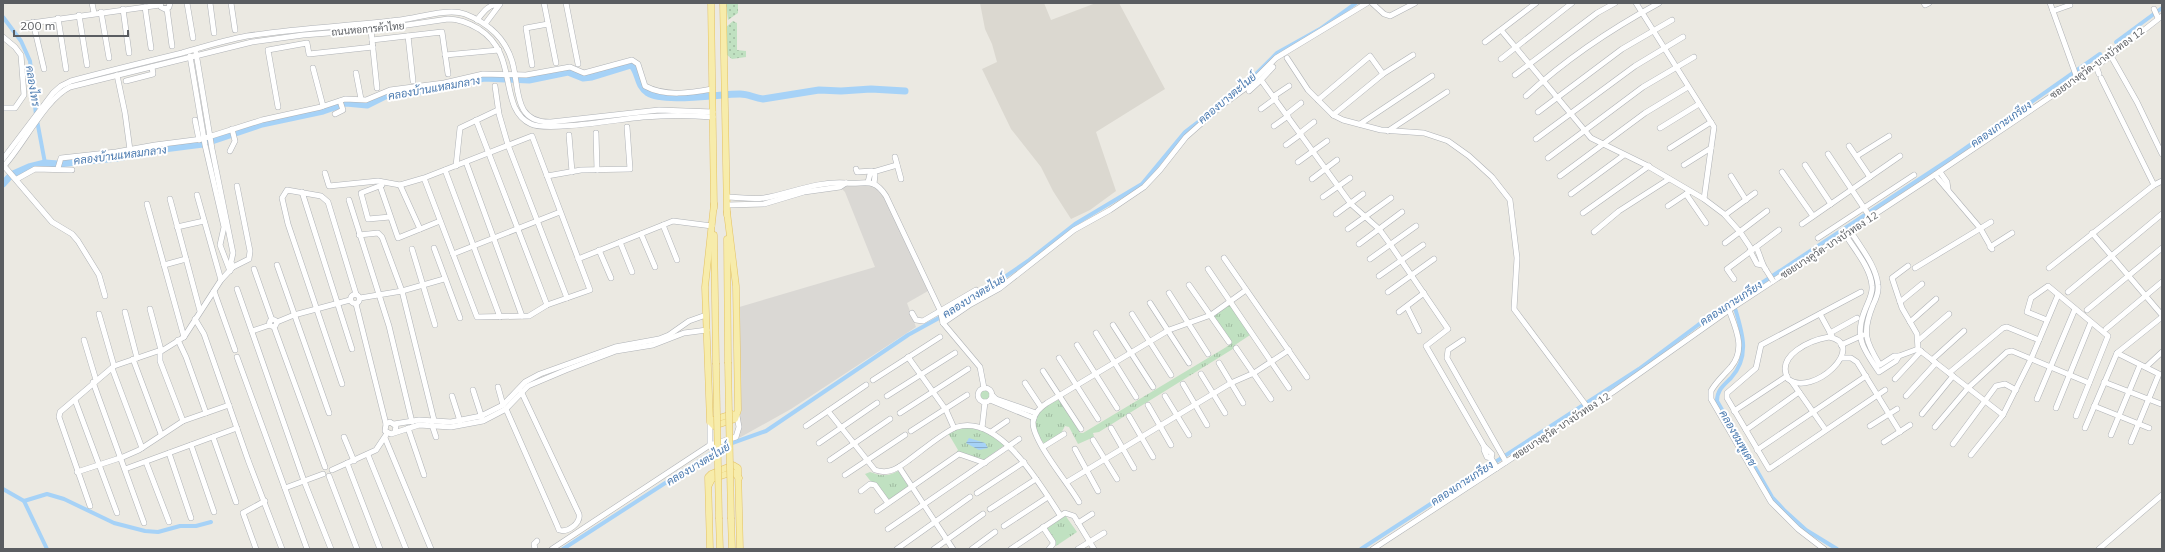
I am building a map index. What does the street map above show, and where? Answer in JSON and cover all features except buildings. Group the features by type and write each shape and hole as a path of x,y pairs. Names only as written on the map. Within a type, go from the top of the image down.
{"main road":[{"path":"711,3 720,549"},
{"path":"723,3 732,549"},
{"path":"714,204 706,291 710,422 713,425 719,425 738,413"},
{"path":"727,209 736,286 738,413"},
{"path":"706,291 710,286 715,291"},
{"path":"727,299 732,289 735,291 736,299"},
{"path":"709,414 713,420 738,413"},
{"path":"710,549 709,485 712,479 733,472 739,478 740,549"}],"street":[{"path":"92,3 94,13"},
{"path":"117,3 121,10 129,53"},
{"path":"170,3 167,9 172,46"},
{"path":"187,3 193,38"},
{"path":"210,3 214,33"},
{"path":"231,3 235,30"},
{"path":"477,20 493,4 503,3"},
{"path":"485,24 503,3"},
{"path":"544,3 556,63"},
{"path":"566,3 578,64"},
{"path":"943,322 1000,288 1074,230 1144,187 1160,170 1186,137 1221,106 1247,87 1276,58 1367,3"},
{"path":"1372,3 1384,14 1390,16 1415,3"},
{"path":"1486,42 1536,3"},
{"path":"1501,59 1572,3"},
{"path":"1515,76 1597,14 1615,3"},
{"path":"1636,3 1675,68 1714,127 1704,199"},
{"path":"1526,96 1542,81 1614,28 1659,3"},
{"path":"1924,3 1925,5 1930,3"},
{"path":"2050,3 2076,77"},
{"path":"24,24 160,4 162,8 167,9"},
{"path":"2053,11 2070,5"},
{"path":"142,6 152,48"},
{"path":"2154,9 2159,16"},
{"path":"102,12 109,58"},
{"name":"ถนนหอการค้าไทย","path":"4,155 34,122 57,89 66,83 244,36 401,20 458,12 485,24 500,38 505,45 512,62 522,109 533,119 543,122 660,110 713,114"},
{"path":"80,15 87,64"},
{"name":"ซอยบางคูวัด-บางบัวทอง 12","path":"1373,549 1494,462 1505,460 1588,408 1732,308 1937,173 2076,77 2096,66 2159,16"},
{"path":"58,18 66,69"},
{"name":"ถนนหอการค้าไทย","path":"42,112 65,90 117,75 190,57 273,39 371,30 448,19 458,19 483,31 500,50 508,76 512,101 519,115 527,122 540,127 643,117 713,114"},
{"path":"1538,112 1622,49 1672,20"},
{"path":"33,22 44,69"},
{"path":"532,65 526,28 548,24"},
{"path":"371,30 377,88"},
{"path":"1501,30 1591,138 1649,166 1688,192 1704,199 1725,216 1740,232 1753,249 1757,264 1762,265 1773,281"},
{"path":"372,40 442,32 448,74"},
{"path":"408,36 413,81"},
{"path":"3,37 15,47 21,55 24,95 15,108 3,108"},
{"path":"1536,139 1569,113 1635,66 1683,37"},
{"path":"278,107 268,50 307,43 309,54 372,47"},
{"path":"196,49 202,88 207,141 233,255 231,262 232,269"},
{"path":"445,55 500,50"},
{"path":"189,51 224,224 224,231 220,245 224,258 232,269"},
{"path":"1333,115 1383,74 1413,55"},
{"path":"1318,100 1370,56 1383,74"},
{"path":"2110,56 2137,102 2162,154"},
{"path":"1548,158 1643,87 1694,57"},
{"path":"1287,58 1308,90 1333,115 1388,131 1424,133 1448,141 1469,156 1492,177 1510,200 1517,258 1514,309 1588,408"},
{"path":"58,167 59,160 207,141 290,113 341,103 350,98 370,99 390,90 438,84 483,74 508,76 532,74 570,67 584,73 632,60 638,64 645,86 651,90 660,92 712,91"},
{"path":"2096,66 2154,185"},
{"path":"126,81 153,74 152,67"},
{"path":"1250,91 1273,67"},
{"path":"313,68 323,106"},
{"path":"356,73 361,99"},
{"path":"117,75 126,113 130,150"},
{"path":"1360,124 1432,76"},
{"path":"1261,80 1275,97 1351,204 1379,230 1390,244 1448,329 1426,346 1484,446 1492,454 1494,462"},
{"path":"495,86 498,110 508,145 567,298"},
{"path":"1261,109 1289,86"},
{"path":"1560,176 1645,113 1688,87"},
{"path":"196,90 202,88"},
{"path":"1388,131 1447,92"},
{"path":"335,114 342,111 341,103"},
{"path":"1274,126 1301,103"},
{"path":"1660,128 1699,104"},
{"path":"456,166 460,128 498,110"},
{"path":"195,120 207,141"},
{"path":"476,120 546,306"},
{"name":"ถนนหอการค้าไทย","path":"4,166 34,122"},
{"path":"1286,145 1314,122"},
{"path":"1670,148 1711,122"},
{"path":"547,176 572,172 630,169 627,127"},
{"path":"230,151 235,143 233,132"},
{"path":"596,133 597,170"},
{"path":"569,134 572,172"},
{"path":"325,173 329,186 378,181 400,185 424,178 532,136 590,290 546,306 529,316 477,317 424,178"},
{"path":"1857,156 1889,136"},
{"path":"1298,162 1327,141"},
{"path":"1849,146 1870,177"},
{"path":"1684,164 1711,148"},
{"path":"1828,154 1870,217"},
{"path":"1570,194 1624,155"},
{"path":"1802,224 1900,156"},
{"path":"895,157 902,179"},
{"path":"1312,179 1337,160"},
{"path":"466,162 522,316"},
{"path":"856,169 857,172 862,173 897,164"},
{"path":"1805,165 1831,204"},
{"path":"4,166 52,222 72,234 82,247 99,275 105,296"},
{"path":"1583,213 1649,166"},
{"path":"14,176 35,169 58,167 62,171 72,170"},
{"path":"445,170 500,317"},
{"path":"874,171 879,177"},
{"path":"868,182 870,174 874,171"},
{"path":"874,171 876,175 874,184"},
{"path":"1782,172 1813,216"},
{"path":"1937,173 1947,182 1948,189 1980,228 1991,248 2012,233"},
{"path":"1818,238 1865,209 1914,175"},
{"path":"1731,176 1746,200"},
{"path":"1323,197 1350,178"},
{"path":"1594,232 1619,211 1669,179"},
{"path":"2049,268 2154,185 2162,181"},
{"path":"727,209 764,201 803,190 840,187 846,183 868,182 874,184 882,190 886,196 940,311 943,322 980,367 984,388"},
{"path":"389,183 361,193 368,219 390,217"},
{"path":"400,185 420,229"},
{"path":"90,506 59,421 60,412 113,367 161,350 184,337 221,280 232,269 249,259 250,254 236,186"},
{"path":"380,186 398,238 440,221"},
{"path":"342,384 288,224 282,198 287,190 321,196 328,202 358,296 356,304 386,424 386,435 431,549"},
{"path":"302,192 352,348"},
{"path":"1668,206 1688,192"},
{"path":"1688,192 1706,223"},
{"path":"1725,216 1755,193"},
{"path":"1336,214 1363,194"},
{"path":"197,195 221,280"},
{"path":"727,197 764,201"},
{"path":"1348,229 1391,198"},
{"path":"170,199 200,311"},
{"path":"349,200 389,326 412,422"},
{"path":"147,204 184,337"},
{"path":"1725,243 1767,211"},
{"path":"453,254 560,212"},
{"path":"1359,244 1402,212"},
{"path":"2068,292 2162,214"},
{"path":"177,227 204,221"},
{"path":"578,259 673,221 712,226"},
{"path":"1915,268 1990,222"},
{"path":"663,225 676,260"},
{"path":"1370,259 1416,226"},
{"path":"1734,279 1727,269 1779,230"},
{"path":"1850,230 1875,271 1878,285 1866,334 1866,342 1880,365 1879,372"},
{"path":"359,235 378,233 381,235 402,291 436,437"},
{"path":"2085,428 2117,353 2162,316 2092,233"},
{"path":"641,234 655,267"},
{"path":"1845,234 1862,262 1871,281 1872,288 1861,321 1860,335 1867,354 1879,372"},
{"path":"620,242 632,272"},
{"path":"1379,276 1423,245"},
{"path":"434,248 444,279 460,318"},
{"path":"2087,310 2162,248"},
{"path":"412,249 435,324"},
{"path":"599,250 611,278"},
{"path":"224,258 233,255"},
{"path":"1224,258 1308,377"},
{"path":"164,265 186,259"},
{"path":"1388,292 1434,259"},
{"path":"1862,262 1868,259"},
{"path":"277,265 330,414"},
{"path":"1895,379 1919,350 1919,340 1900,302 1892,278 1908,266"},
{"path":"254,269 325,467 323,474"},
{"path":"1208,269 1289,388"},
{"path":"350,300 352,295 358,296 402,291 424,286 444,279"},
{"path":"2106,329 2162,282"},
{"path":"1900,302 1922,284"},
{"path":"1189,285 1229,342"},
{"path":"2047,320 2027,312 2031,298 2048,286 2108,336 2076,416"},
{"path":"237,289 304,481 331,549"},
{"path":"912,313 916,320 921,322 976,290"},
{"path":"1079,502 1035,436 1035,416 1042,407 1150,340 1169,330 1211,315 1246,290"},
{"path":"214,291 235,350"},
{"path":"1861,292 1760,346 1756,368 1727,393 1727,398 1768,468 1885,390"},
{"path":"1169,293 1189,322 1208,354"},
{"path":"1399,312 1424,293"},
{"path":"1971,455 2003,415 2031,359 2058,295"},
{"path":"1910,322 1936,299"},
{"path":"252,331 294,315 336,302 350,300 356,304"},
{"path":"1150,303 1169,330 1189,363"},
{"path":"1407,307 1420,331"},
{"path":"1732,308 1739,342 1738,354 1733,365 1711,391 1711,399 1771,502 1798,529 1824,549"},
{"path":"150,309 161,350 160,361 183,421"},
{"path":"2037,399 2075,309"},
{"path":"125,312 135,359 161,434"},
{"path":"99,314 113,367 142,448"},
{"path":"1132,314 1171,375"},
{"path":"1792,382 1804,383 1816,379 1830,371 1841,358 1843,349 1841,345 1831,336 1820,314"},
{"path":"1919,340 1949,314"},
{"path":"386,424 390,422 394,424 412,422 456,426 482,418 504,407 521,391 565,367 627,346 659,339 682,327 689,321 706,315"},
{"path":"1825,429 1792,382 1786,376 1786,365 1791,355 1816,340 1831,336 1857,318"},
{"path":"195,319 204,334 282,549"},
{"path":"2056,408 2091,322"},
{"path":"1114,325 1132,351 1153,387"},
{"path":"682,327 684,333"},
{"path":"1922,414 1951,375 2003,328 2007,327 2039,340"},
{"path":"627,346 653,345 684,333 707,330"},
{"path":"1906,396 1934,362 1964,331"},
{"path":"1096,333 1136,397"},
{"path":"1841,345 1860,335 1866,334"},
{"path":"873,380 940,337"},
{"path":"84,340 95,381 144,523"},
{"path":"178,340 186,357 206,413"},
{"path":"1463,340 1448,350 1447,358 1505,460"},
{"path":"1077,345 1117,408"},
{"path":"1236,348 1271,399"},
{"path":"1067,482 1231,383 1254,373 1289,350"},
{"path":"1880,365 1894,356 1919,350"},
{"path":"1919,350 2003,415"},
{"path":"1936,427 1968,388 2007,352 2012,351 2089,383"},
{"path":"2146,368 2162,352"},
{"path":"887,396 955,353"},
{"path":"2117,353 2159,374 2131,442"},
{"path":"1879,372 1896,361 1899,356"},
{"path":"237,357 307,549"},
{"path":"908,357 934,392 945,409 954,428"},
{"path":"1059,358 1078,384 1098,419"},
{"path":"1841,358 1855,360 1900,432"},
{"path":"1220,363 1243,403"},
{"path":"2111,435 2140,364"},
{"path":"900,413 968,369"},
{"path":"1043,371 1060,395 1080,429"},
{"path":"1201,374 1225,413"},
{"path":"1734,411 1786,376"},
{"path":"1757,450 1866,376"},
{"path":"2104,382 2161,404"},
{"path":"1024,383 1042,407"},
{"path":"1183,384 1208,425"},
{"path":"1953,444 1996,386 2001,384 2016,390"},
{"path":"806,426 866,385"},
{"path":"498,387 504,407 559,530 565,531 577,524 580,520 580,514 521,391"},
{"path":"984,388 978,393 979,398 1004,404 1035,416"},
{"path":"980,428 989,390 984,388"},
{"path":"473,390 482,418"},
{"path":"1746,430 1799,392"},
{"path":"911,431 967,395"},
{"path":"452,396 460,421"},
{"path":"1165,396 1189,435"},
{"path":"75,400 117,513"},
{"path":"819,443 877,403"},
{"path":"77,472 121,458 142,448 161,434 183,421 229,405"},
{"path":"1148,405 1171,445"},
{"path":"2094,406 2149,428"},
{"path":"1870,426 1897,409"},
{"path":"828,411 875,470 881,472 887,472 899,467 954,428 968,426 991,432 1024,462 1060,515"},
{"path":"552,549 710,445 736,436 739,427 738,413"},
{"path":"1129,416 1153,456"},
{"path":"325,467 332,470 368,455 376,450 386,435 395,432 433,423 482,418"},
{"path":"830,460 890,419"},
{"path":"991,432 1007,421"},
{"path":"710,422 710,445"},
{"path":"394,424 396,429 395,432"},
{"path":"1884,442 1910,425"},
{"path":"125,469 237,428"},
{"path":"408,428 424,475"},
{"path":"1111,428 1134,468"},
{"path":"1043,447 1064,434"},
{"path":"845,476 905,435"},
{"path":"213,437 236,502"},
{"path":"344,437 354,461"},
{"path":"888,529 1019,439"},
{"path":"1093,440 1117,479"},
{"path":"191,445 214,512"},
{"path":"1075,449 1098,491"},
{"path":"169,453 192,518"},
{"path":"877,511 959,454 985,463"},
{"path":"368,455 406,549"},
{"path":"146,462 168,522"},
{"path":"977,493 1024,462"},
{"path":"348,463 380,549"},
{"path":"899,467 953,549"},
{"path":"332,470 330,476 357,549"},
{"path":"285,488 323,474 330,476"},
{"path":"990,509 1036,479"},
{"path":"861,491 870,484 875,485 888,503"},
{"path":"2099,549 2162,495"},
{"path":"897,549 970,497"},
{"path":"1004,526 1048,497"},
{"path":"256,549 242,513 265,501"},
{"path":"1011,549 1064,513 1072,514 1094,549"},
{"path":"934,549 983,514"},
{"path":"1078,523 1092,514"},
{"path":"1043,527 1053,542 1052,547 1049,549"},
{"path":"972,549 995,532"},
{"path":"1078,549 1104,533"},
{"path":"535,549 534,544 537,541"}],"shaded area":[{"path":"980,3 1044,3 1051,20 1096,3 1119,3 1165,89 1096,132 1116,191 1090,210 1071,219 1053,191 1041,167 1011,129 982,69 997,62 992,44 985,29"},
{"path":"861,182 874,184 883,195 928,291 907,303 916,327 791,409 739,438 736,308 875,267 845,192 840,187"}],"green space":[{"path":"726,3 738,3 738,13 728,20"},
{"path":"733,21 737,23 737,50 746,51 746,57 732,59 727,55 726,27"},
{"path":"1230,305 1250,335 1235,345 1236,347 1099,432 1093,433 1094,437 1078,444 1069,427 1065,426 1059,437 1045,445 1038,435 1035,423 1039,414 1044,408 1052,403 1060,399 1080,433 1083,433 1228,346 1230,344 1213,316"},
{"path":"985,388 990,390 992,395 990,400 985,402 980,400 978,395 980,390"},
{"path":"968,426 983,429 1006,444 981,462 956,453 958,450 948,433 953,429"},
{"path":"898,471 909,487 887,502 865,474 870,472 887,475"},
{"path":"1065,515 1077,532 1056,546 1045,530"}],"water":[{"path":"969,438 985,443 988,448 979,450 966,443"}],"waterway":[{"name":"คลองบางตะไนย์","path":"1229,97 1250,80 1277,53 1320,29 1356,3"},
{"name":"คลองเกาะเกรียง","path":"2116,42 2162,8"},
{"name":"คลองไทร","path":"3,17 21,41 30,61 36,115 45,163"},
{"name":"คลองเกาะเกรียง","path":"1361,549 1639,369 1698,325 1953,157 2100,54"},
{"name":"คลองบ้านแหลมกลาง","path":"3,184 11,175 29,167 45,163 58,164 117,158 156,150 203,144 262,124 323,111 346,103 367,105 389,94 432,90 484,78 529,80 568,72 583,78 592,77 631,65 634,68 639,82 644,90 655,96 678,98 740,94 763,99 819,90 841,91 871,89 905,91"},
{"name":"คลองบางตะไนย์","path":"563,549 721,447 766,431 908,335 968,302 1028,261 1075,224 1142,184 1185,132 1215,109"},
{"name":"คลองชมพูเดช","path":"1734,305 1742,334 1743,352 1737,370 1721,388 1717,401 1772,497 1806,530 1837,549"},
{"path":"3,489 24,501 47,494 64,499 114,523 145,531 158,532 180,526 196,526 211,522"},
{"path":"24,501 47,549"}]}
